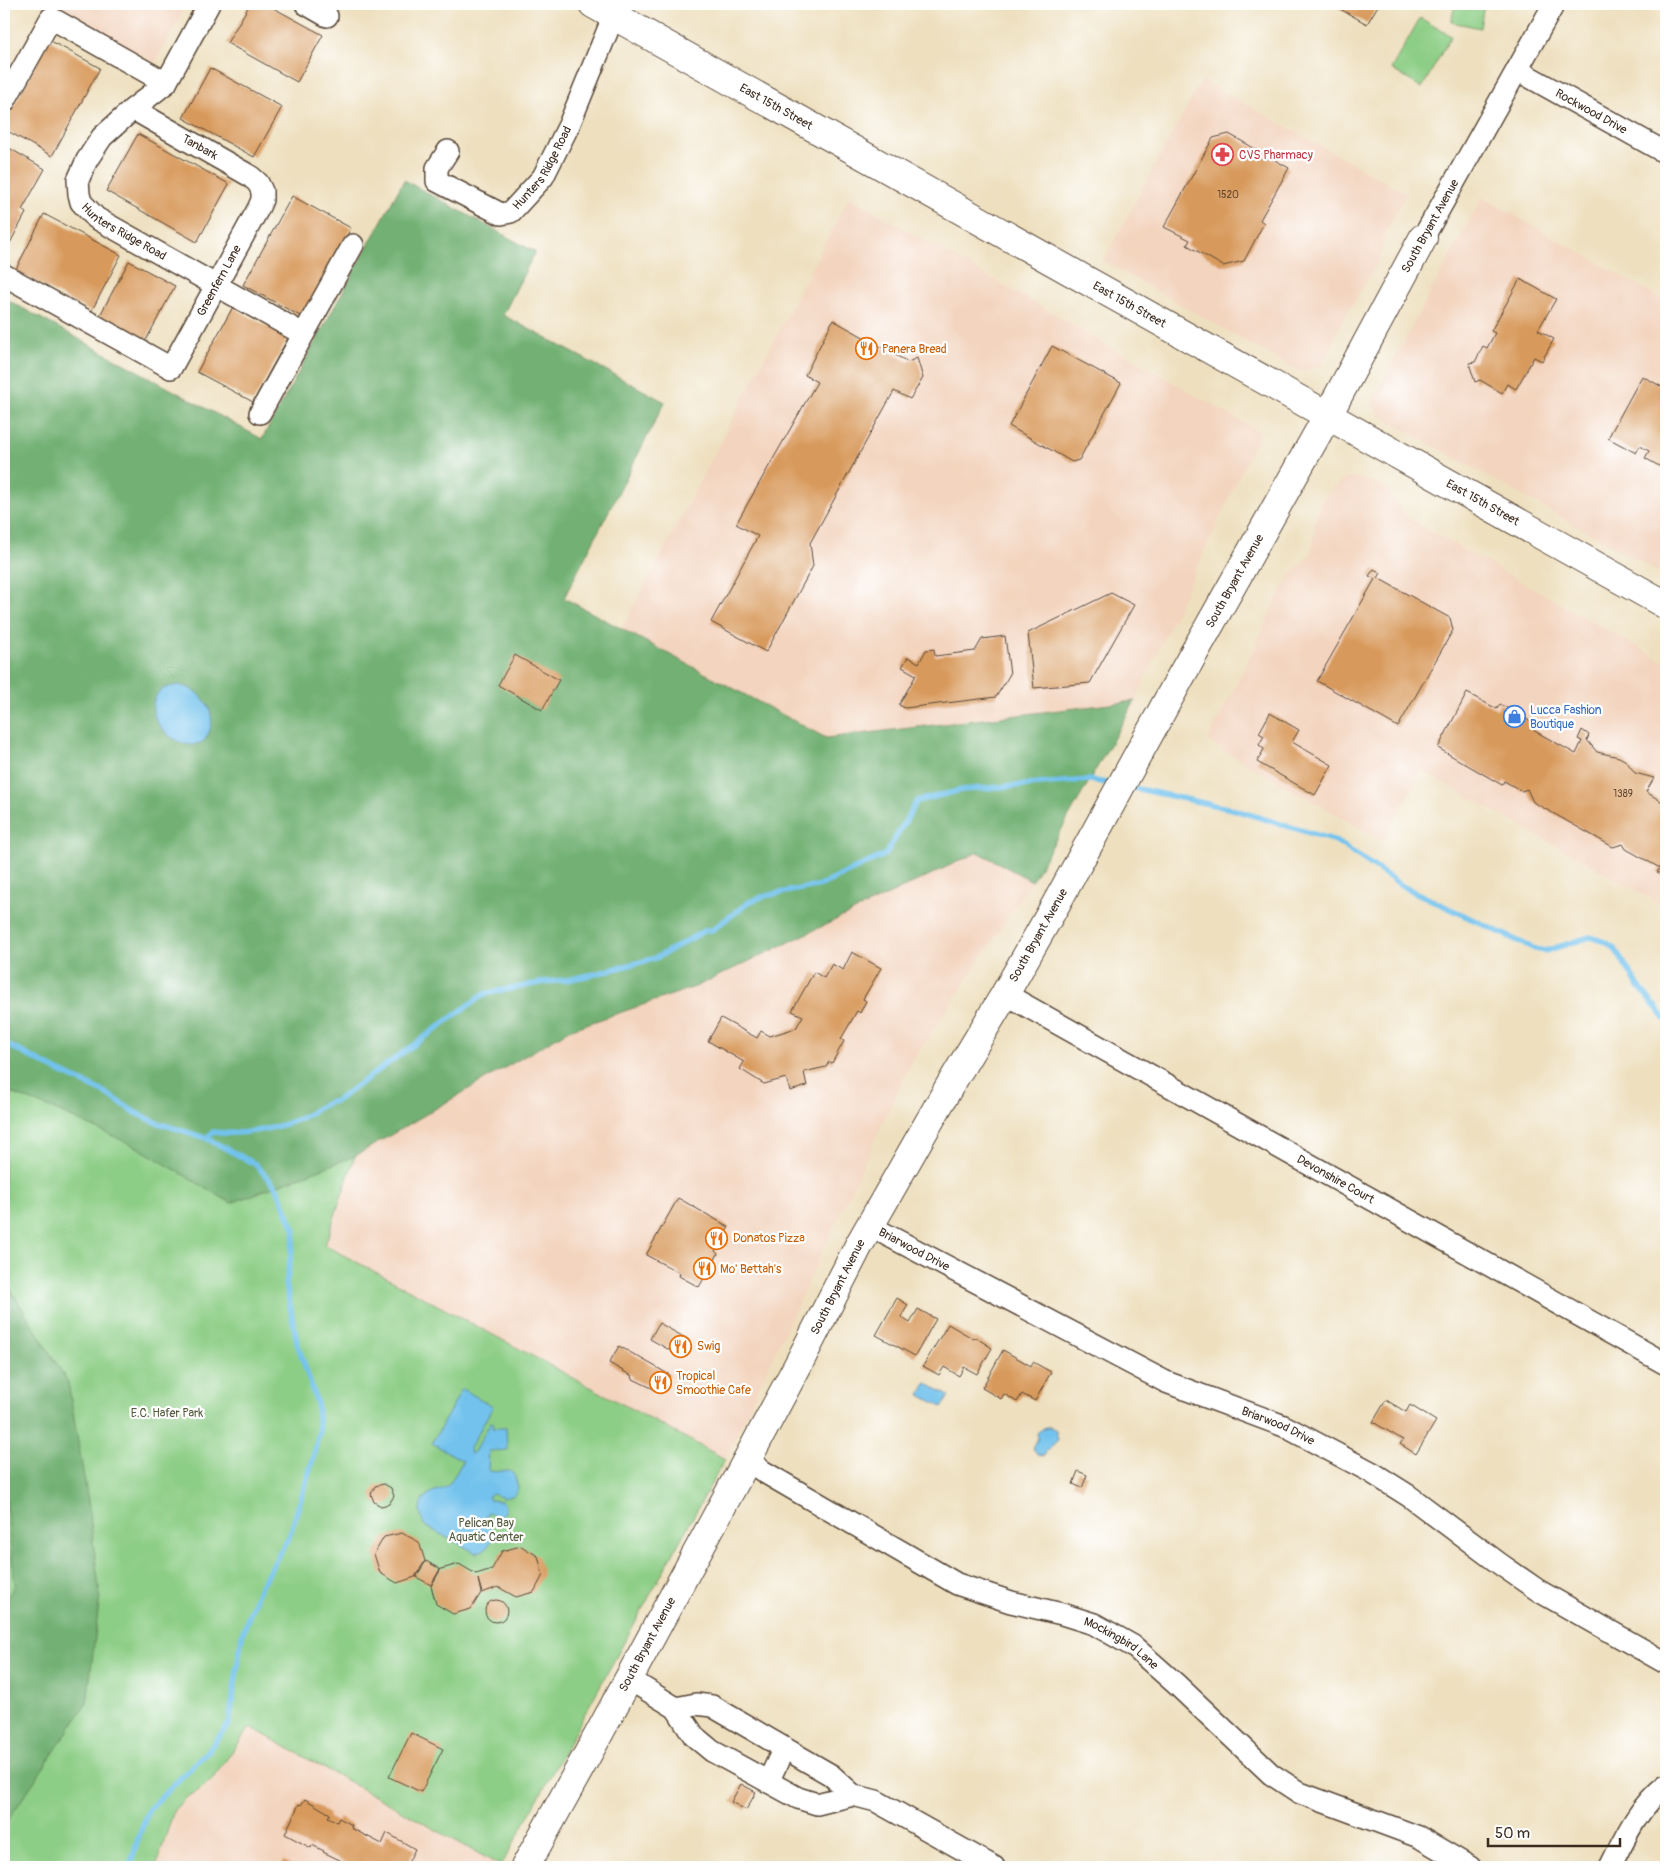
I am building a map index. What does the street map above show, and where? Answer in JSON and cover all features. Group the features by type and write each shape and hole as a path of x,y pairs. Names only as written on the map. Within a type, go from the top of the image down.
{"main road":[{"name":"East 15th Street","path":"603,10 1666,605"},
{"name":"South Bryant Avenue","path":"525,1867 747,1460 870,1226 949,1087 1005,994 1129,773 1180,678 1328,415 1423,238"}],"street":[{"name":"Hunters Ridge Road","path":"209,4 166,83 102,137 86,160 78,180 82,202 96,218 303,334"},
{"path":"306,4 327,16"},
{"name":"South Bryant Avenue","path":"1423,238 1554,4"},
{"name":"Hunters Ridge Road","path":"448,151 437,168 437,181 501,214 511,212 543,177 570,125 603,10"},
{"path":"4,102 51,18 166,83"},
{"name":"Rockwood Drive","path":"1517,70 1666,153"},
{"name":"Tanbark","path":"133,109 241,170 258,183 262,191"},
{"name":"Greenfern Lane","path":"4,275 171,368 258,209 262,200 262,191"},
{"path":"260,413 353,245"},
{"name":"Devonshire Court","path":"1005,994 1666,1364"},
{"name":"Briarwood Drive","path":"870,1226 1166,1382 1284,1426 1371,1472 1410,1496 1539,1591 1666,1663"},
{"name":"Mockingbird Lane","path":"747,1460 764,1472 958,1584 1011,1602 1094,1624 1133,1646 1176,1684 1270,1774 1300,1793 1419,1837 1470,1867"},
{"path":"629,1679 676,1708 694,1736 712,1751 798,1798 817,1804 853,1795"},
{"path":"676,1708 696,1704 712,1706 831,1775 853,1795 876,1802 994,1867"},
{"path":"768,1782 784,1748"},
{"path":"1610,1867 1627,1833 1643,1809 1658,1791 1666,1785"}],"shaded area":[{"path":"48,4 187,4 155,63"},
{"path":"1202,80 1406,193 1386,232 1379,260 1337,330 1331,348 1321,367 1299,371 1103,261"},
{"path":"849,197 1260,432 1135,701 826,738 622,629"},
{"path":"1482,197 1666,301 1666,576 1382,417 1372,405 1373,398"},
{"path":"1348,478 1364,479 1386,488 1411,520 1666,663 1666,907 1422,771 1382,841 1207,741 1243,671 1275,602 1289,577 1310,555 1315,522 1321,502 1338,483"},
{"path":"978,852 1032,881 909,1067 725,1459 324,1245 355,1156 569,1030 695,987"},
{"path":"250,1727 502,1867 156,1867 174,1810 213,1778"}],"green space":[{"path":"1455,4 1484,4 1480,28 1451,22"},
{"path":"1420,18 1451,36 1422,88 1391,69"},
{"path":"404,180 535,252 503,315 665,402 564,598 826,738 1135,701 1032,881 978,852 695,987 569,1030 355,1156 231,1203 135,1146 55,1110 4,1090 4,298 262,439"},
{"path":"4,969 355,1156 325,1245 725,1459 501,1866 250,1727 213,1778 201,1789 186,1798 174,1810 156,1867 4,1867"},
{"path":"4,1279 68,1382 88,1501 100,1595 87,1703 4,1826 4,1603 15,1585 4,1483"}],"water":[{"path":"179,685 197,693 209,707 211,724 209,733 203,742 191,745 174,739 159,725 155,716 153,708 154,699 160,691"},
{"path":"926,1383 949,1396 942,1407 920,1395"},
{"path":"462,1389 493,1406 469,1450 471,1454 491,1422 494,1423 492,1428 506,1428 507,1450 489,1451 488,1470 495,1472 510,1471 514,1473 518,1488 514,1495 504,1498 492,1494 488,1496 490,1500 502,1501 505,1506 505,1512 500,1517 488,1513 485,1519 494,1531 492,1539 484,1550 476,1553 425,1526 420,1513 422,1501 425,1497 447,1486 463,1461 432,1443"},
{"path":"1045,1427 1051,1427 1056,1431 1058,1440 1047,1450 1044,1456 1037,1455 1033,1448 1038,1438 1037,1433"}],"building":[{"path":"250,4 266,4 323,35 297,82 227,43"},
{"path":"1331,4 1379,4 1367,24"},
{"path":"49,40 100,68 52,156 4,129 4,124"},
{"path":"210,68 282,107 254,157 183,118"},
{"path":"138,134 229,184 197,242 106,191"},
{"name":"CVS Pharmacy","path":"1229,134 1289,168 1260,220 1264,223 1244,261 1223,266 1187,245 1190,240 1164,227 1213,138"},
{"path":"4,145 45,169 22,210 26,213 10,243 4,240"},
{"path":"292,196 351,228 302,317 243,285"},
{"path":"44,214 121,255 91,312 15,271"},
{"path":"129,261 175,286 145,342 99,317"},
{"path":"1520,279 1556,299 1538,330 1554,339 1542,361 1534,357 1516,389 1507,384 1502,393 1480,380 1475,382 1469,363 1475,362 1483,346 1487,348 1495,333 1491,331"},
{"path":"233,307 288,338 253,402 197,372"},
{"path":"833,320 908,362 917,358 923,378 910,399 894,391 810,543 813,566 766,652 711,622 758,536 736,524 817,382 805,375"},
{"path":"1052,346 1121,383 1079,460 1072,462 1009,426"},
{"path":"1642,376 1666,389 1666,470 1645,458 1649,451 1640,446 1636,453 1608,438"},
{"path":"1374,569 1381,573 1378,578 1450,618 1453,630 1398,727 1317,681 1375,579 1369,576"},
{"path":"1111,593 1134,605 1090,683 1034,688 1028,633"},
{"path":"1005,636 1010,674 996,697 905,708 899,705 916,675 902,667 908,657 919,663 926,650 934,649 935,656 975,651 982,639"},
{"path":"515,655 559,680 542,710 498,685"},
{"path":"1467,693 1497,709 1500,704 1535,724 1533,730 1576,754 1582,741 1578,739 1582,730 1589,735 1587,740 1597,752 1619,757 1626,761 1635,773 1654,778 1646,792 1666,804 1666,877 1657,872 1660,868 1626,849 1623,844 1613,847 1533,802 1527,789 1522,791 1504,781 1502,785 1438,748"},
{"path":"1270,713 1299,730 1292,742 1332,765 1315,795 1257,762 1264,749 1259,745 1264,736 1259,733"},
{"path":"852,952 881,968 863,999 866,1001 860,1013 857,1011 841,1039 844,1041 832,1063 829,1062 826,1067 804,1072 807,1086 790,1091 786,1078 764,1084 740,1069 744,1062 708,1041 721,1018 757,1038 761,1031 770,1036 796,1028 803,1016 792,1011 814,972 824,978 832,964 843,970"},
{"path":"678,1198 729,1227 715,1251 718,1254 699,1287 679,1276 680,1273 646,1255"},
{"path":"897,1298 908,1305 901,1317 910,1323 918,1309 936,1319 915,1356 876,1335"},
{"path":"659,1323 689,1340 680,1356 650,1339"},
{"path":"948,1324 974,1339 975,1337 992,1348 977,1374 964,1367 959,1376 944,1367 939,1375 923,1366"},
{"path":"619,1346 670,1375 660,1392 631,1378 632,1376 609,1363"},
{"path":"1003,1350 1031,1366 1033,1362 1051,1372 1035,1401 1022,1394 1017,1402 1004,1394 1001,1399 982,1388"},
{"path":"1386,1400 1406,1412 1410,1405 1436,1421 1416,1454 1400,1444 1403,1440 1373,1422"},
{"path":"1078,1471 1087,1475 1082,1488 1073,1484"},
{"path":"384,1484 391,1488 394,1496 389,1504 381,1506 374,1502 371,1494 375,1486"},
{"path":"402,1533 419,1542 425,1561 415,1577 397,1583 380,1573 374,1554 384,1537"},
{"path":"521,1546 538,1556 543,1575 534,1592 516,1597 498,1587 482,1593 478,1579 481,1593 471,1609 453,1614 436,1604 431,1586 441,1569 459,1564 476,1574 492,1569 502,1551"},
{"path":"426,1561 440,1569 431,1585 416,1577"},
{"path":"496,1600 504,1603 507,1611 504,1619 496,1622 488,1619 485,1611 488,1603"},
{"path":"411,1733 443,1749 421,1792 389,1777"},
{"path":"741,1784 756,1792 746,1810 731,1802"},
{"path":"305,1799 330,1814 328,1817 337,1822 339,1818 352,1825 351,1828 382,1844 387,1833 415,1849 406,1867 354,1867 312,1845 311,1848 285,1834 299,1804 301,1805"},
{"path":"283,1861 295,1867 280,1867"}],"waterway":[{"path":"206,1138 213,1132 258,1131 280,1125 301,1118 327,1103 336,1101 484,994 595,974 656,958 706,930 712,930 749,902 764,896 821,885 886,854 917,801 962,790 1090,780 1112,784"},
{"path":"1129,787 1232,809 1336,841 1404,887 1535,949 1545,951 1590,937 1606,942 1615,949 1638,985 1666,1020"},
{"path":"4,1043 104,1092 136,1113 158,1123 206,1138 255,1164 277,1188 295,1231 286,1284 297,1342 317,1404 319,1431 312,1463 289,1537 259,1589 242,1635 229,1724 207,1752 148,1810 130,1867"}],"place":[{"name":"CVS Pharmacy","path":"1223,155"},
{"name":"Panera Bread","path":"866,349"},
{"name":"Lucca Fashion Boutique","path":"1514,717"},
{"name":"Donatos Pizza","path":"717,1238"},
{"name":"Mo' Bettah's","path":"704,1269"},
{"name":"Swig","path":"681,1346"},
{"name":"Tropical Smoothie Cafe","path":"660,1383"}],"park label":[{"name":"E.C. Hafer Park","path":"167,1413"},
{"name":"Pelican Bay Aquatic Center","path":"486,1530"}]}
